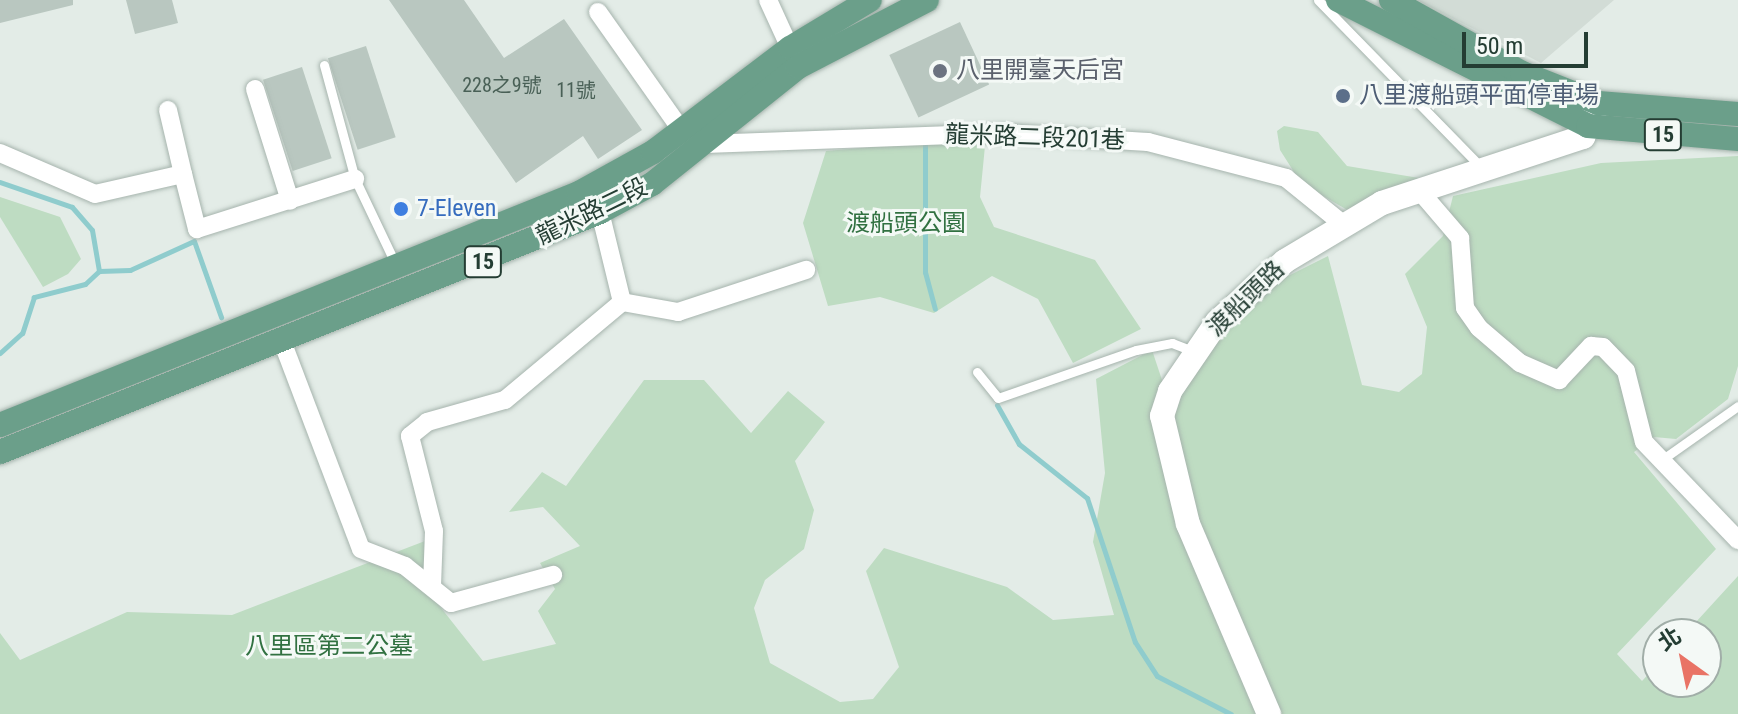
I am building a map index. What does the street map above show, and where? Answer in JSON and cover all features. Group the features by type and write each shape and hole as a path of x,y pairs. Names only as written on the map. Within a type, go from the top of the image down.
{"main road":[{"name":"龍米路二段","path":"0,425 98,401 282,341 579,193 682,131 839,8 870,0"},
{"name":"龍米路二段","path":"0,452 98,401 403,281 600,212 705,144 798,67 927,0"},
{"name":"15","path":"1338,0 1593,114 1738,139"},
{"name":"15","path":"1391,0 1593,114 1738,114"},
{"path":"682,131 705,144"}],"street":[{"path":"768,0 790,48"},
{"path":"598,12 682,131"},
{"path":"255,89 290,201"},
{"path":"168,110 197,229 355,179"},
{"name":"渡船頭路","path":"1269,714 1188,524 1164,428 1170,391 1195,352 1285,261 1344,225 1418,189 1583,137 1593,114"},
{"name":"龍米路二段201巷","path":"705,144 1001,133 1148,142 1286,178 1344,225"},
{"path":"0,153 95,194 183,174"},
{"path":"1418,189 1460,238 1465,308 1479,328 1520,363 1559,380 1571,375 1591,346 1603,347 1626,371 1633,419 1660,461 1738,540"},
{"path":"600,212 622,302"},
{"path":"622,302 678,312 806,270"},
{"path":"432,586 434,531 410,436 415,428 505,400 622,302"},
{"path":"282,341 361,549 432,586 451,603 553,575"}],"lane":[{"path":"1318,0 1453,134 1483,169"},
{"path":"324,65 355,179 403,281"},
{"path":"977,372 998,398 1136,350 1172,343 1195,352"},
{"path":"1660,461 1738,406"}],"shaded area":[{"path":"1417,0 1614,0 1541,63"}],"green space":[{"path":"1284,126 1318,132 1347,166 1419,178 1349,211 1301,183 1280,150 1277,131"},
{"name":"渡船頭公園","path":"930,142 985,146 980,197 994,227 1095,260 1141,329 1073,363 1038,299 992,276 934,313 880,297 828,306 803,223 826,151"},
{"name":"八里區第二公墓","path":"1738,156 1738,366 1728,399 1676,439 1654,437 1634,452 1716,549 1651,618 1642,618 1642,627 1617,654 1642,681 1642,698 1722,698 1722,618 1700,618 1738,576 1738,714 0,714 0,633 20,660 127,612 232,615 425,541 438,604 483,661 556,644 538,611 555,589 540,563 580,546 543,507 509,512 542,472 566,486 644,380 704,380 751,433 788,391 825,422 795,461 814,510 804,549 765,580 754,608 770,663 840,702 873,699 899,667 866,571 884,548 1007,587 1053,620 1114,615 1093,542 1105,473 1096,379 1152,350 1170,404 1248,296 1328,256 1362,385 1399,392 1422,374 1427,327 1405,274 1443,236 1453,196 1601,163"},
{"path":"0,197 60,217 81,259 68,274 43,287 0,217"}],"building":[{"path":"0,0 73,0 73,5 0,23"},
{"path":"126,0 172,0 178,23 135,34"},
{"path":"389,0 464,0 504,58 564,19 642,130 598,159 583,136 516,183"},
{"name":"八里開臺天后宮","path":"960,22 989,85 918,117 889,55"},
{"path":"366,46 396,137 358,150 328,58"},
{"path":"302,67 332,158 293,171 263,80"}],"waterway":[{"path":"925,142 925,272 935,309"},
{"path":"0,182 72,207 92,230 99,271 85,284 34,297 22,333 0,353"},
{"path":"99,271 130,270 194,241 221,317"},
{"path":"997,405 1019,444 1087,498 1135,642 1157,676 1231,714"}],"place":[{"name":"八里開臺天后宮","path":"940,71"},
{"name":"八里渡船頭平面停車場","path":"1343,96"},
{"name":"7-Eleven","path":"401,209"}]}
